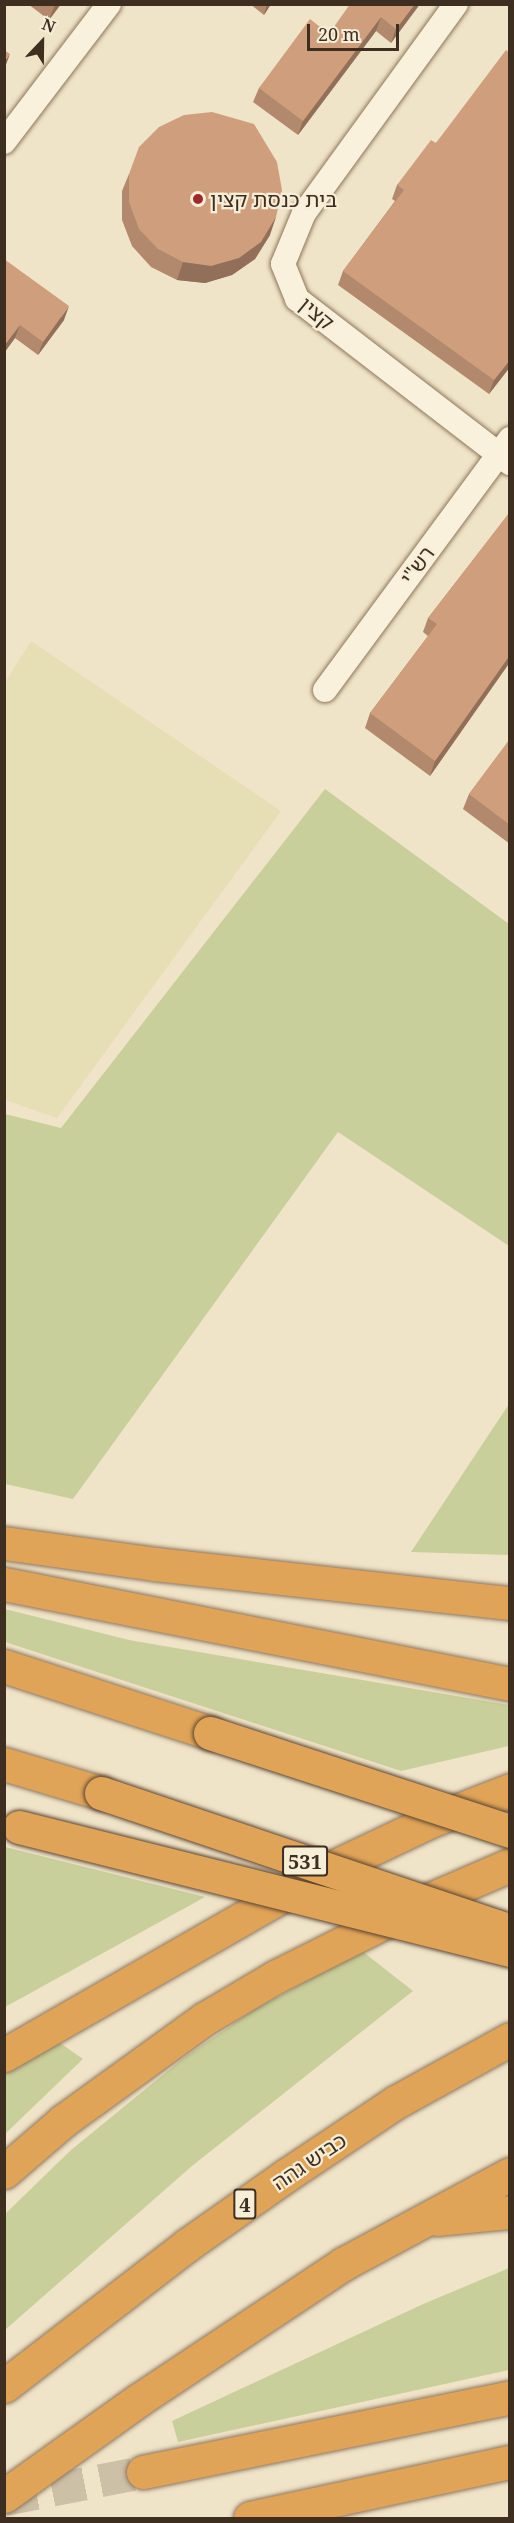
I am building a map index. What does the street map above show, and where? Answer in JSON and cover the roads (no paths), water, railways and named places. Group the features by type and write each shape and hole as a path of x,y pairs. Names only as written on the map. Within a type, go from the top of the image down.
{"highway":[{"path":"4,1543 155,1564 510,1603"},
{"path":"4,1584 510,1684"},
{"path":"4,1666 510,1831"},
{"name":"531","path":"4,1764 101,1793 510,1930"},
{"path":"4,2055 325,1871 418,1826 510,1790"},
{"path":"12,1825 510,1950"},
{"path":"4,2172 102,2092 214,2013 275,1977 420,1904 510,1865"},
{"name":"כביש גהה","path":"4,2386 187,2245 285,2176 396,2102 510,2039"},
{"path":"4,2496 140,2399 343,2264 510,2174"},
{"path":"423,2220 510,2211"},
{"path":"143,2472 510,2397"},
{"path":"250,2518 510,2462"}],"street":[{"path":"4,142 109,4"},
{"name":"קצין","path":"456,4 304,213 283,264 297,299 506,452"},
{"name":"רש\"י","path":"325,690 506,452"}],"tunnel":[{"path":"4,2499 143,2472"}],"place":[{"name":"בית כנסת קצין","path":"198,199"}]}
